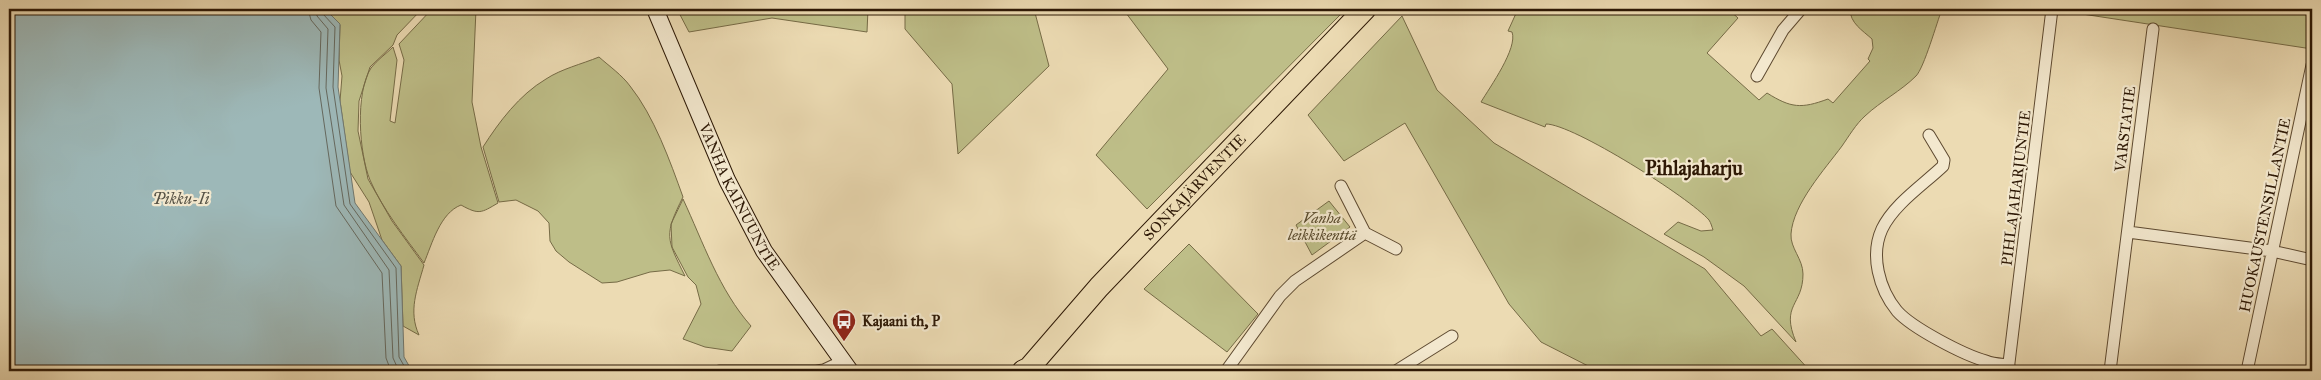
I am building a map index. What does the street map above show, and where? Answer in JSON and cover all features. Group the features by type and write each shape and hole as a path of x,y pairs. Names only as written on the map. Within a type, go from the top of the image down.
{"highway":[{"name":"SONKAJÄRVENTIE","path":"1026,370 1099,288 1365,9"}],"main road":[{"name":"VANHA KAINUUNTIE","path":"655,9 727,180 764,251 845,367"}],"street":[{"path":"1757,76 1783,30 1801,9"},
{"name":"PIHLAJAHARJUNTIE","path":"2008,368 2052,9"},
{"name":"VARSTATIE","path":"2110,371 2153,29"},
{"name":"HUOKAUSTENSILLANTIE","path":"2247,371 2312,65"},
{"path":"1929,135 1944,160 1943,166 1905,200 1883,226 1876,250 1882,284 1897,311 1930,334 1985,361 2008,368"},
{"path":"1341,186 1365,233 1396,249"},
{"path":"2128,232 2272,251 2312,260"},
{"path":"1226,371 1280,296 1295,281 1365,233"},
{"path":"1396,371 1452,336"},
{"path":"719,371 816,371 845,367"}],"green space":[{"path":"325,9 422,9 397,35 393,45 370,67 359,101 358,131 368,179 392,221 424,265 416,292 414,309 414,317 419,335 403,326 401,266 382,240 369,202 350,172 340,101 342,76 339,60 340,25"},
{"path":"432,9 476,9 472,102 481,147 498,203 480,212 461,205 454,209 442,222 424,263 388,213 375,191 363,155 360,123 366,79 371,68 393,47 397,60 390,121 395,123 404,60 399,44"},
{"path":"677,9 868,9 867,32 772,18 689,32"},
{"path":"905,9 1034,9 1049,66 958,154 952,84 905,29"},
{"path":"1123,9 1346,9 1147,209 1096,155 1168,69"},
{"path":"1518,9 1728,9 1738,18 1707,53 1759,100 1767,93 1783,102 1803,105 1828,99 1833,103 1870,61 1868,59 1873,48 1872,39 1854,22 1850,9 1942,9 1926,55 1916,76 1871,111 1859,123 1811,187 1797,211 1791,239 1801,263 1803,274 1800,293 1791,312 1790,320 1796,342 1744,286 1704,257 1664,234 1678,222 1701,231 1713,230 1709,220 1698,210 1656,180 1580,136 1560,127 1546,124 1545,127 1481,102 1511,48 1512,32 1508,31"},
{"path":"2069,9 2312,9 2312,49 2069,12"},
{"path":"1402,16 1437,90 1494,143 1705,269 1761,336 1772,329 1810,371 1598,371 1541,342 1509,304 1405,123 1344,161 1308,115"},
{"path":"599,57 623,78 639,98 667,154 683,197 670,229 670,237 674,253 685,276 670,270 650,272 617,282 602,283 569,262 556,251 550,241 549,223 538,211 516,200 499,202 483,147 489,138 510,110 536,85 558,72"},
{"path":"683,199 721,281 751,326 732,351 705,347 683,339 701,304 696,285 688,277 672,247 671,224"},
{"name":"Vanha leikkikenttä","path":"1329,201 1350,227 1312,255 1296,225"},
{"path":"1189,244 1258,314 1227,352 1144,289"}],"water":[{"name":"Pikku-Ii","path":"9,9 325,9 340,24 338,87 355,203 401,266 404,357 412,371 9,371"}],"place":[{"name":"Kajaani th, P","path":"844,342"}],"district":[{"name":"Pihlajaharju","path":"1694,168"}]}
